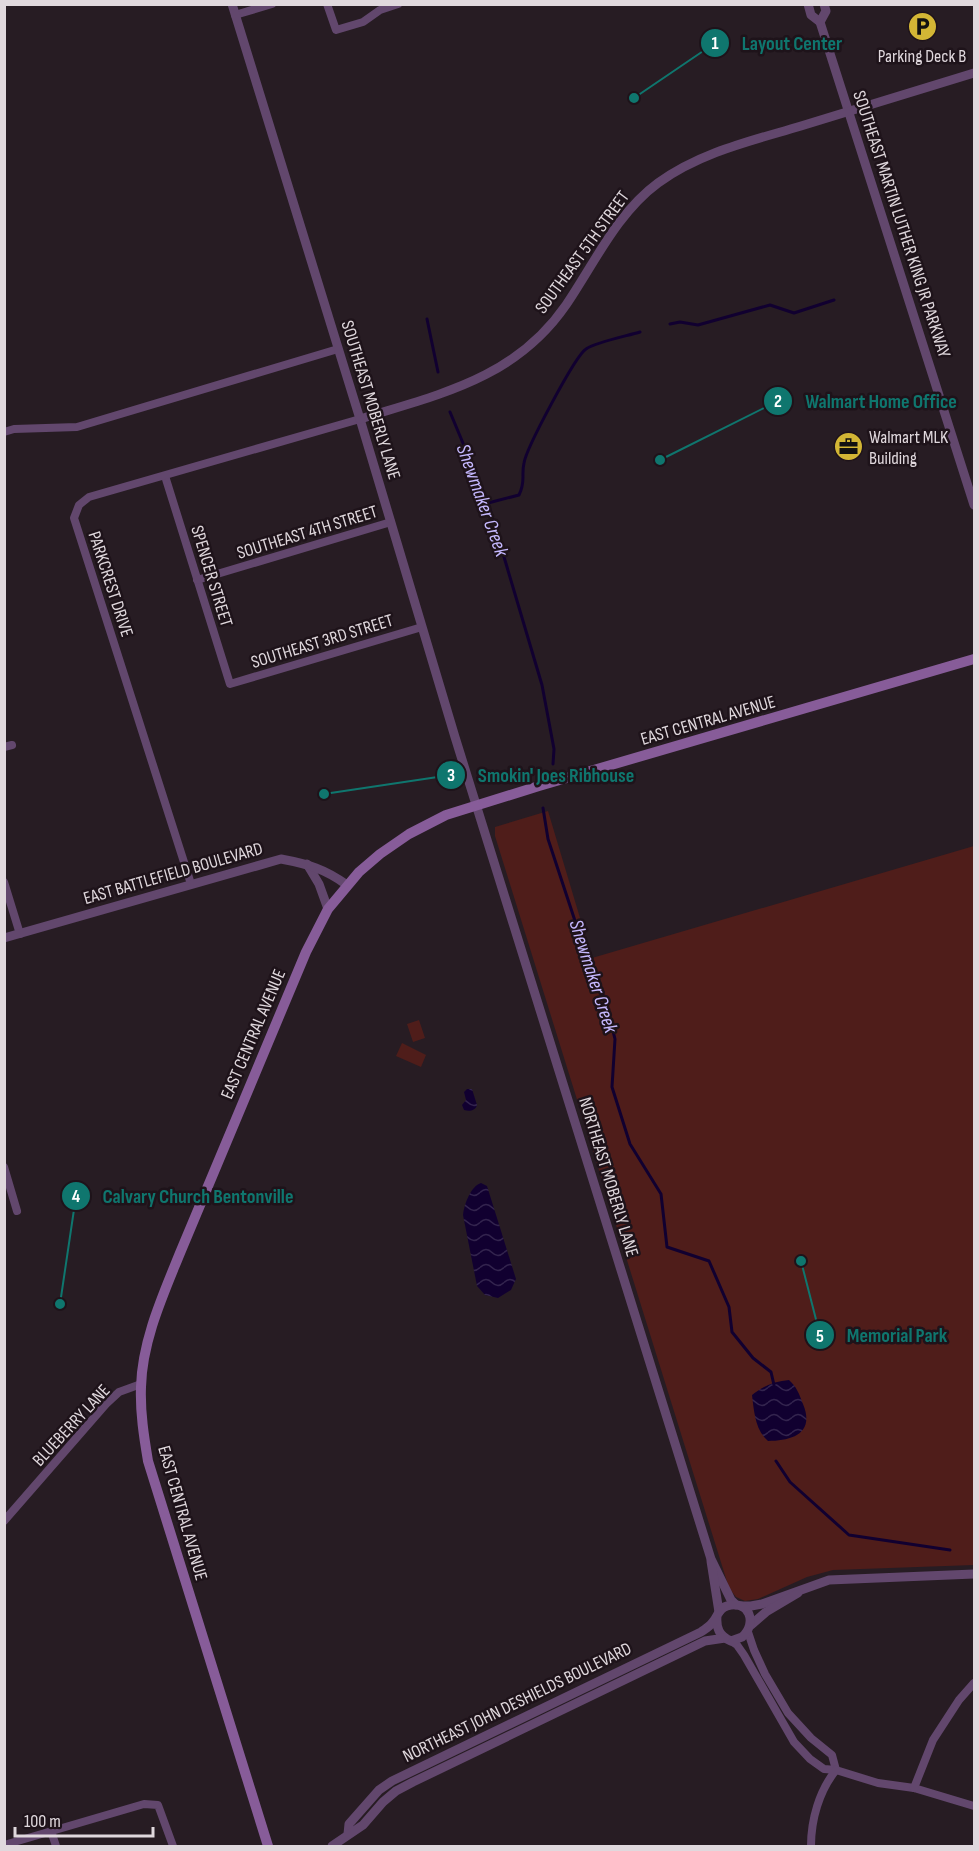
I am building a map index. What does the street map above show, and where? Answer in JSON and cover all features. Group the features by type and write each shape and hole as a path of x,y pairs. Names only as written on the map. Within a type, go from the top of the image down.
{"main road":[{"name":"EAST CENTRAL AVENUE","path":"268,1846 148,1461 141,1415 141,1384 145,1356 168,1283 306,952 328,909 347,885 380,854 409,834 446,816 975,659"}],"street":[{"name":"SOUTHEAST MOBERLY LANE","path":"232,4 477,805"},
{"path":"235,15 272,4"},
{"path":"327,4 336,30 363,22 380,10 398,4"},
{"name":"SOUTHEAST MARTIN LUTHER KING JR PARKWAY","path":"808,4 811,15 820,22 975,505"},
{"name":"SOUTHEAST MARTIN LUTHER KING JR PARKWAY","path":"820,22 826,11 824,4"},
{"name":"SOUTHEAST 5TH STREET","path":"360,419 478,380 518,355 545,331 564,308 629,211 643,196 671,174 727,148 975,73"},
{"path":"4,432 14,429 77,427 338,349"},
{"name":"PARKCREST DRIVE","path":"191,884 74,518 79,505 89,497 360,419"},
{"name":"SPENCER STREET","path":"165,476 230,684"},
{"name":"SOUTHEAST 4TH STREET","path":"197,580 391,522"},
{"name":"SOUTHEAST 3RD STREET","path":"230,684 422,627"},
{"name":"NORTHEAST MOBERLY LANE","path":"477,805 711,1559 731,1600 738,1605"},
{"name":"EAST BATTLEFIELD BOULEVARD","path":"4,938 281,859 307,864 331,873 347,885"},
{"path":"307,864 319,884 328,909"},
{"path":"4,882 20,933"},
{"path":"4,1167 17,1211"},
{"name":"BLUEBERRY LANE","path":"4,1521 106,1404 120,1392 141,1384"},
{"name":"NORTHEAST MOBERLY LANE","path":"711,1559 711,1574 718,1614"},
{"path":"975,1574 829,1580 762,1604 726,1606 718,1614 716,1624 718,1631 737,1645 744,1655 794,1742 810,1759 824,1769 836,1770 878,1783 914,1788 975,1806"},
{"path":"728,1639 742,1637 766,1612 802,1590"},
{"path":"738,1605 748,1613 754,1650 788,1713 811,1738 832,1755 836,1770 821,1794 811,1832 811,1846"},
{"name":"NORTHEAST JOHN DESHIELDS BOULEVARD","path":"348,1834 349,1824 379,1791 392,1781 701,1632 712,1624 718,1614"},
{"name":"NORTHEAST JOHN DESHIELDS BOULEVARD","path":"332,1846 363,1825 382,1802 413,1782 705,1641 728,1639"},
{"path":"914,1788 933,1740 959,1700 974,1683"},
{"path":"4,1845 144,1804 158,1805 173,1846"},
{"path":"51,1831 56,1846"}],"shaded area":[{"path":"548,811 592,958 974,846 974,1565 833,1570 807,1577 758,1599 745,1601 736,1597 729,1588 495,836 495,827"},
{"path":"419,1020 425,1038 413,1042 407,1024"},
{"path":"402,1043 426,1055 421,1067 396,1056"}],"water":[{"path":"472,1089 477,1105 470,1111 464,1110 462,1105 466,1100 464,1092"},
{"path":"481,1183 487,1186 516,1279 511,1290 498,1298 485,1295 477,1286 463,1215 469,1196"},
{"path":"789,1380 796,1388 806,1414 804,1428 793,1437 768,1441 758,1426 752,1395 769,1384"}],"waterway":[{"path":"670,324 680,322 698,325 770,305 794,313 834,300"},
{"name":"Shewmaker Creek","path":"427,319 438,372"},
{"path":"488,503 519,495 523,468 533,440 580,355 597,344 640,332"},
{"name":"Shewmaker Creek","path":"450,412 488,503 542,685 554,749 553,764"},
{"name":"Shewmaker Creek","path":"543,808 548,839 578,930 606,1003 615,1039 612,1087 630,1144 661,1194 667,1247 709,1261 729,1307 732,1332 753,1358 771,1372 774,1385"},
{"name":"Shewmaker Creek","path":"776,1461 790,1482 849,1535 950,1550"}],"place":[{"name":"Parking Deck B","path":"922,27"},
{"name":"Layout Center","path":"634,98"},
{"name":"Walmart MLK Building","path":"848,447"},
{"name":"Walmart Home Office","path":"660,460"},
{"name":"Smokin' Joes Ribhouse","path":"324,794"},
{"name":"Memorial Park","path":"801,1261"},
{"name":"Calvary Church Bentonville","path":"60,1304"}]}
